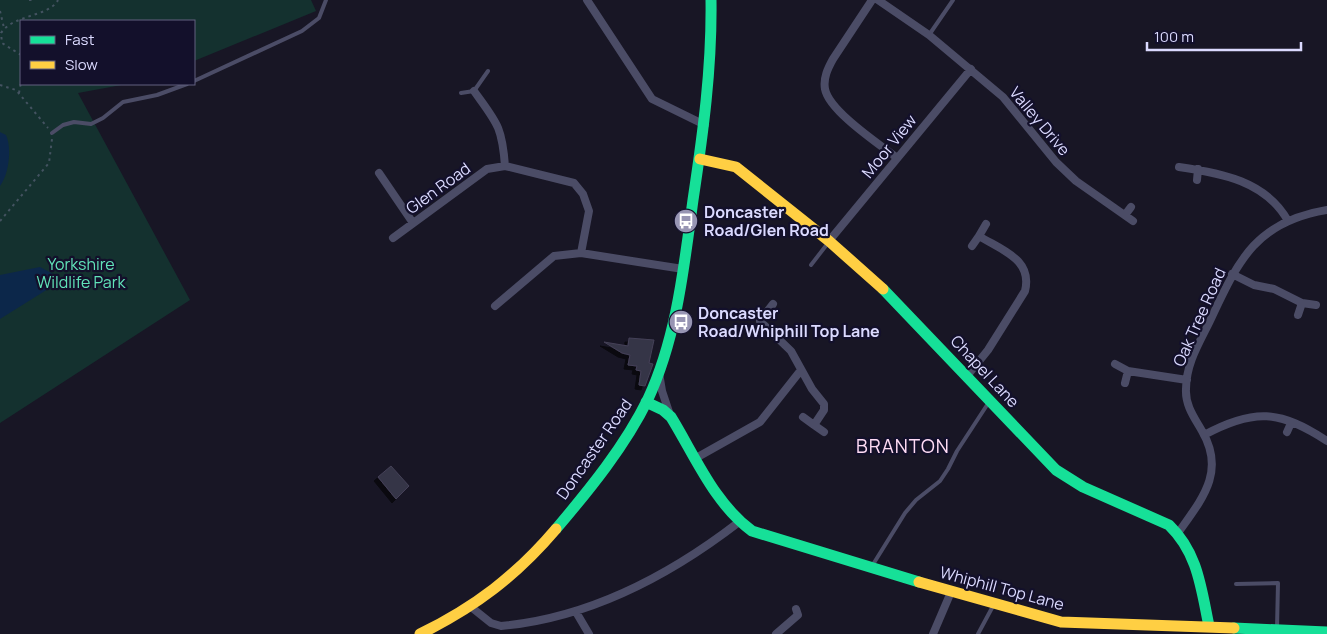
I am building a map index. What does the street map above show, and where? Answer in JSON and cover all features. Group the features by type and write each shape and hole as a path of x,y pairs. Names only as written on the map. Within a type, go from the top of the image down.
{"street":[{"path":"587,0 652,99 705,126"},
{"name":"Doncaster Road","path":"420,634 471,607 504,582 561,523 622,442 646,402 659,371 683,269 705,126 711,0"},
{"path":"872,0 827,70 825,89 834,106 897,158"},
{"name":"Valley Drive","path":"878,0 929,35 970,68 1016,110 1056,162 1076,181 1133,221"},
{"name":"Moor View","path":"829,241 970,68"},
{"path":"474,91 499,124 503,137 505,166 574,183 583,194 589,211 581,253"},
{"name":"Chapel Lane","path":"700,159 736,166 829,241 892,297 1056,470 1083,486 1169,526 1178,533 1195,560 1209,626"},
{"name":"Glen Road","path":"394,238 487,169 505,166"},
{"path":"1179,167 1224,174 1249,185 1278,205 1288,221"},
{"path":"1197,180 1198,169"},
{"path":"379,173 413,223"},
{"path":"1125,215 1131,207"},
{"name":"Oak Tree Road","path":"1178,533 1202,500 1211,477 1212,456 1187,400 1187,380 1193,357 1232,274 1253,244 1288,221 1307,214 1327,210"},
{"path":"972,246 986,224"},
{"path":"967,376 988,350 1025,291 1028,280 1023,265 979,236"},
{"path":"495,306 554,256 581,253 683,269"},
{"path":"1232,274 1254,286 1282,292 1302,303 1316,305"},
{"path":"1298,315 1302,303"},
{"path":"773,304 757,318 785,344 824,404 824,410 814,425"},
{"path":"1115,364 1128,371 1187,380"},
{"path":"696,458 760,422 801,370"},
{"path":"659,371 662,391 670,416"},
{"path":"1124,383 1128,371"},
{"name":"Whiphill Top Lane","path":"646,402 663,410 670,416 739,522 752,531 951,592 1061,622 1136,629 1209,626 1296,632 1327,632"},
{"path":"1204,435 1252,416 1273,415 1327,442"},
{"path":"803,417 824,432"},
{"path":"1287,432 1291,423"},
{"path":"471,607 491,623 501,626 576,612 620,597 722,536 739,522"},
{"path":"933,634 951,592"},
{"path":"576,612 589,634"},
{"path":"776,634 799,614"}],"lane":[{"path":"195,81 302,31 319,18 326,0"},
{"path":"929,35 953,0"},
{"path":"461,93 474,91 488,70"},
{"path":"52,133 63,125 74,122 91,124 104,118 123,102 158,95 184,85"},
{"path":"811,265 829,241"},
{"path":"871,568 905,513 916,500 940,481 990,400"},
{"path":"1236,584 1278,583 1277,630"},
{"path":"978,634 994,604"}],"path":[{"path":"29,0 34,0"},
{"path":"20,53 2,43 1,33 4,28 17,20 50,8 58,0"},
{"path":"0,11 4,28"},
{"path":"0,85 19,93 52,133 53,145 49,163 0,221"},
{"path":"19,93 20,85"}],"green space":[{"name":"Yorkshire Wildlife Park","path":"0,0 311,0 316,11 195,61 195,20 20,20 20,85 122,85 78,93 190,300 0,423"}],"water":[{"path":"0,132 6,135 9,154 6,175 0,186"},
{"path":"40,267 55,275 48,289 0,319 0,275"}],"building":[{"path":"629,338 654,340 649,363 653,364 645,386 639,385 641,371 636,370 637,366 628,365 630,355 622,353 604,342 628,346"},
{"path":"391,466 409,486 396,499 378,477"}],"traffic: fast":[{"path":"556,529 594,483 629,434 648,399 666,351 678,301 700,150 708,75 711,0"},
{"path":"883,289 1056,470 1083,487 1169,525 1179,536 1192,559 1197,572 1209,626"},
{"path":"646,402 663,410 671,417 716,493 739,520 752,531 919,582"},
{"path":"1234,628 1327,632"}],"traffic: slow":[{"path":"700,159 736,167 829,241 883,289"},
{"path":"420,634 459,613 494,589 526,561 556,529"},
{"path":"919,582 1061,622 1234,628"}],"place":[{"name":"Doncaster Road/Glen Road","path":"686,221"},
{"name":"Doncaster Road/Whiphill Top Lane","path":"681,322"}],"district":[{"name":"BRANTON","path":"903,446"}]}
